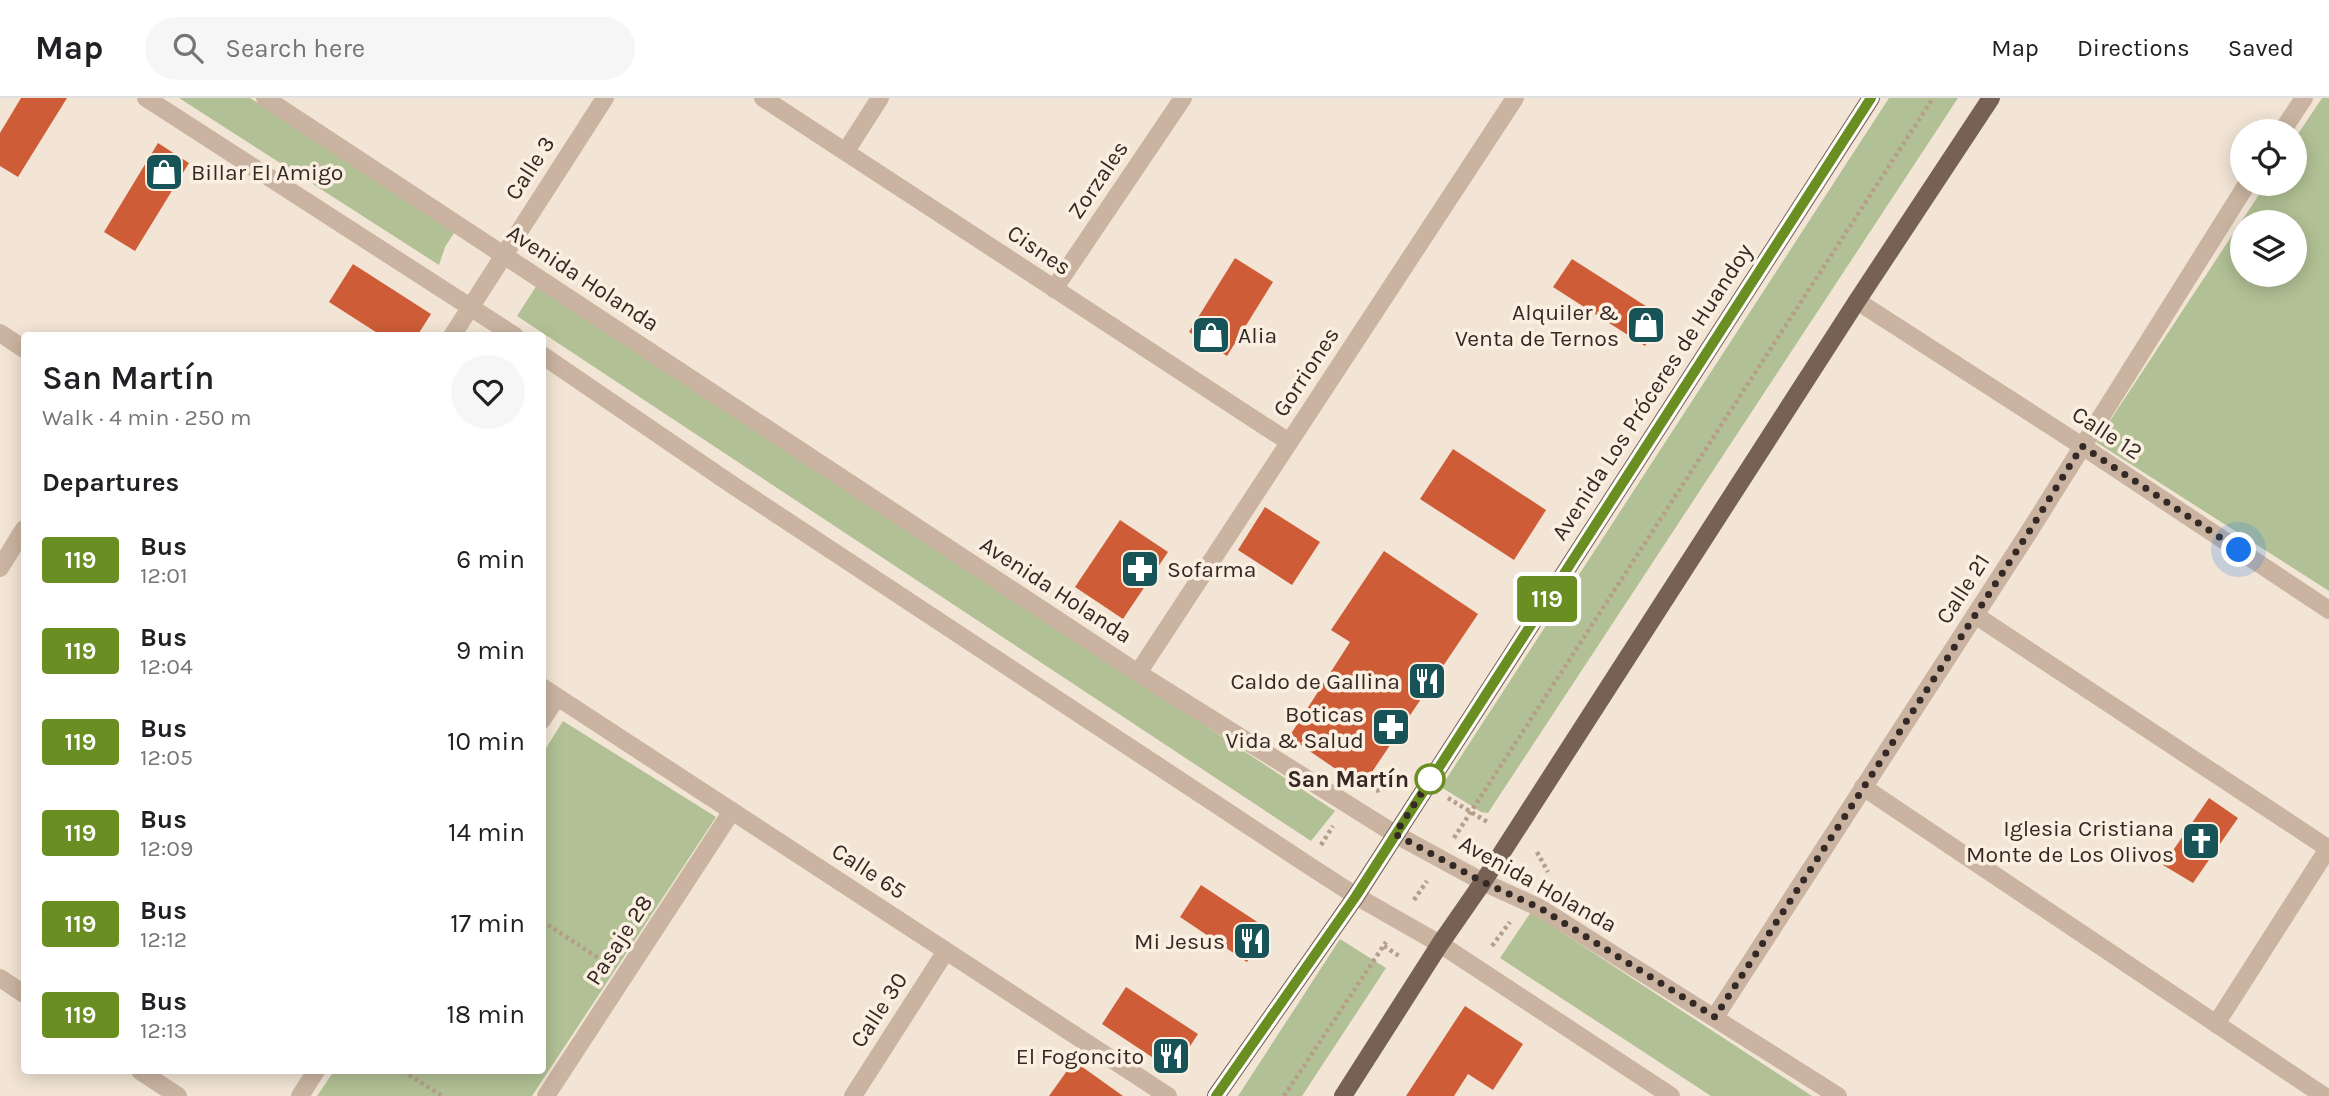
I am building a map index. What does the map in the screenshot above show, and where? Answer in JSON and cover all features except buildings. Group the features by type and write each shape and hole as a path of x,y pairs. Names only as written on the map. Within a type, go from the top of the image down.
{"main road":[{"path":"1343,1096 1991,98"},
{"name":"Avenida Los Próceres de Huandoy","path":"1216,1096 1356,896 1867,100"}],"street":[{"path":"146,98 508,332"},
{"name":"Avenida Holanda","path":"265,98 1138,673 1395,834 1483,882 1540,908 1838,1096"},
{"name":"Calle 3","path":"455,332 604,98"},
{"name":"Cisnes","path":"763,98 1289,442"},
{"path":"846,151 880,98"},
{"name":"Zorzales","path":"1054,289 1183,98"},
{"name":"Gorriones","path":"1138,673 1515,98"},
{"path":"2290,119 2304,98"},
{"name":"Calle 21","path":"1715,1017 1975,615 2239,196"},
{"name":"Calle 12","path":"1857,301 2329,610"},
{"path":"0,332 21,346"},
{"path":"546,358 734,486 1356,896 1440,944 1671,1096"},
{"path":"0,568 21,534"},
{"path":"1975,615 2329,848 2216,1024"},
{"name":"Calle 65","path":"550,692 1168,1096"},
{"path":"1863,787 2324,1096"},
{"name":"Pasaje 28","path":"547,1096 732,811"},
{"name":"Calle 30","path":"853,1096 946,951"},
{"path":"0,978 21,992"},
{"path":"145,1074 178,1096"},
{"path":"300,1096 314,1074"}],"path":[{"path":"1284,1096 1442,859 1470,811 1933,98"},
{"path":"1447,797 1489,822"},
{"path":"1318,849 1336,822"},
{"path":"1537,852 1548,872"},
{"path":"1488,953 1513,919"},
{"path":"546,924 604,962"},
{"path":"407,1074 442,1096"}],"green space":[{"path":"179,98 250,98 456,230 445,247 439,265"},
{"path":"1889,98 1958,98 1488,813 1481,812 1441,787"},
{"path":"2322,98 2329,98 2329,591 2096,442 2230,239 2230,287 2307,287 2307,210 2249,210 2258,196 2307,196 2307,120"},
{"path":"537,285 1335,811 1311,841 546,335 546,332 541,332 517,316"},
{"path":"563,721 716,817 532,1096 317,1096 332,1074 546,1074 546,748"},
{"path":"1531,912 1812,1096 1711,1096 1500,958"},
{"path":"1340,939 1386,968 1302,1096 1238,1096"}],"bus line":[{"name":"119","path":"1216,1096 1356,896 1871,98"}],"place":[{"name":"Billar El Amigo","path":"164,172"},
{"name":"Alquiler & Venta de Ternos","path":"1646,325"},
{"name":"Alia","path":"1211,335"},
{"name":"Sofarma","path":"1140,569"},
{"name":"Caldo de Gallina","path":"1427,681"},
{"name":"Boticas Vida & Salud","path":"1391,727"},
{"name":"San Martín","path":"1430,779"},
{"name":"Iglesia Cristiana Monte de Los Olivos","path":"2201,841"},
{"name":"Mi Jesus","path":"1252,941"},
{"name":"El Fogoncito","path":"1171,1056"}],"route":[{"path":"1430,779 1436,771 1395,834 1483,882 1540,908 1715,1017 2082,446 2239,550"}]}
